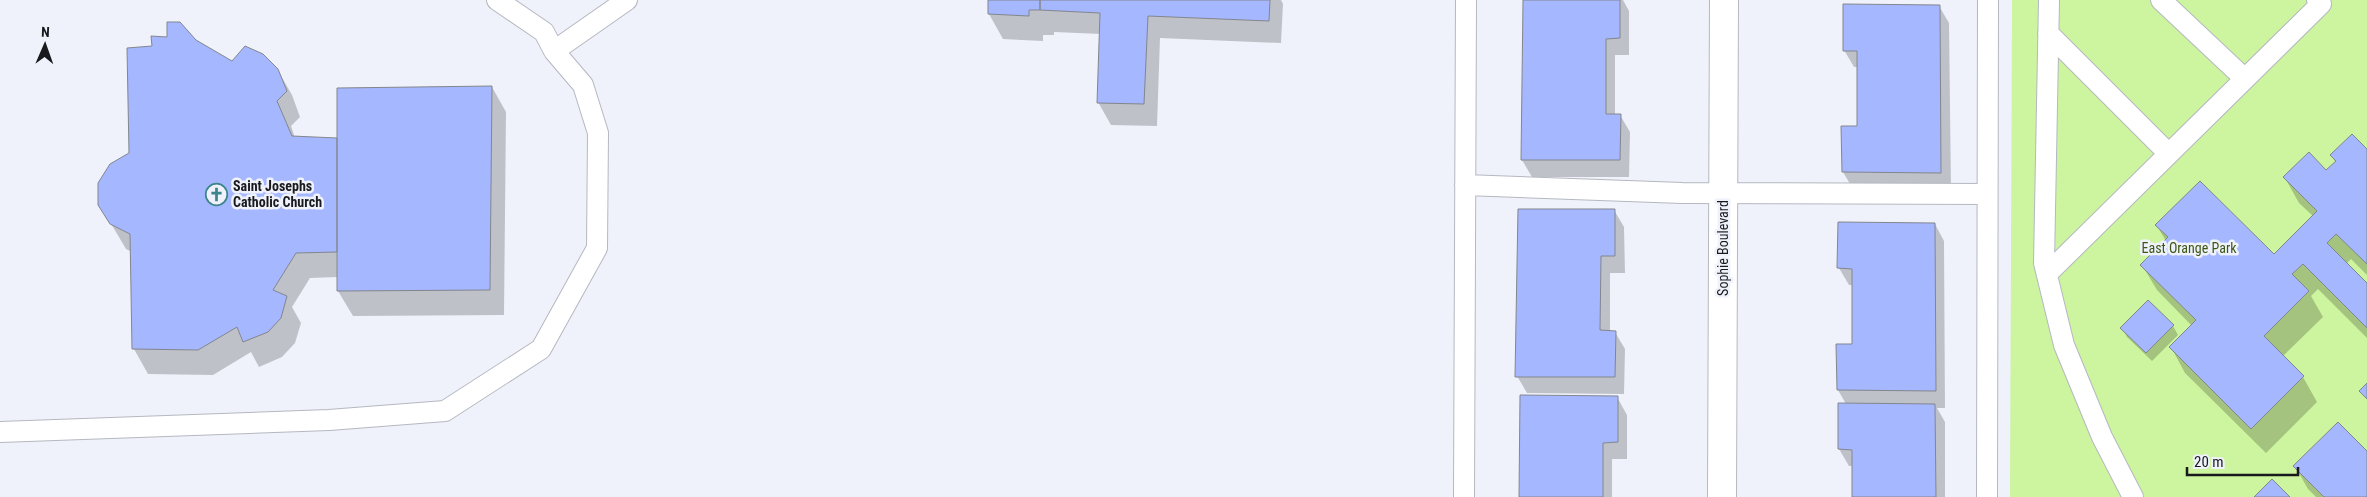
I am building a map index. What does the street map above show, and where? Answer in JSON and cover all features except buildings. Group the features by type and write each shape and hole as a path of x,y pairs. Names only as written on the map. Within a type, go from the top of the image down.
{"street":[{"name":"Sophie Boulevard","path":"1722,497 1724,0"}],"lane":[{"path":"0,432 329,420 445,411 541,349 597,248 598,133 583,85 554,51 544,32 496,0"},
{"path":"554,51 627,0"},
{"path":"1464,497 1466,0"},
{"path":"1986,497 1988,0"},
{"path":"2049,0 2044,263 2064,345 2102,436 2133,497"},
{"path":"2162,0 2245,79"},
{"path":"2047,274 2321,4 2316,0"},
{"path":"2048,33 2169,154"},
{"path":"1464,185 1723,192 1987,194"}],"green space":[{"name":"East Orange Park","path":"2012,0 2367,0 2367,497 2010,497"}],"place":[{"name":"Saint Josephs Catholic Church","path":"217,194"}]}
